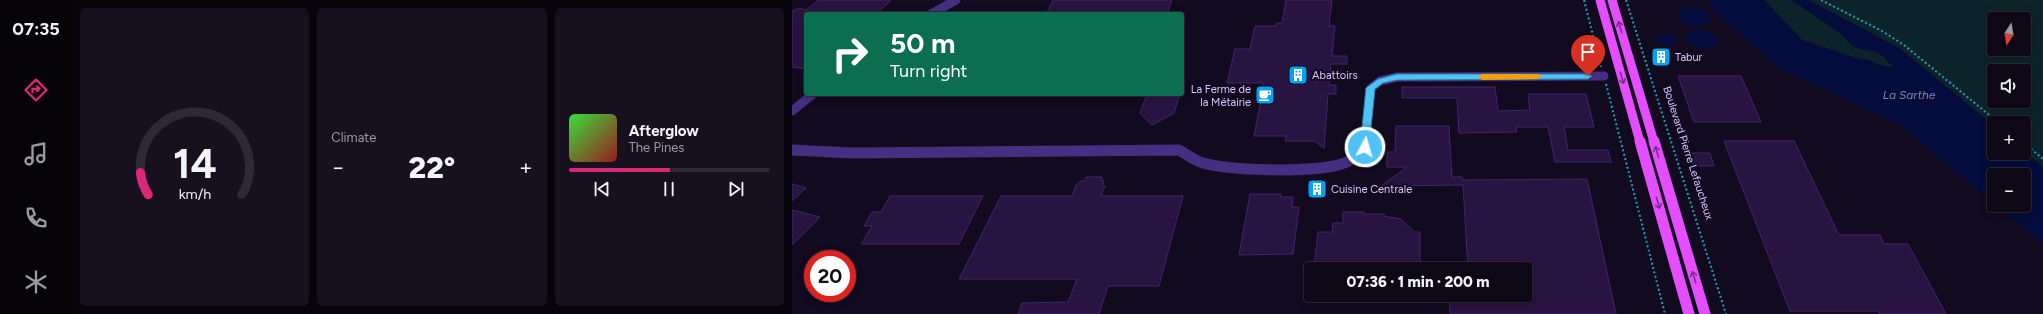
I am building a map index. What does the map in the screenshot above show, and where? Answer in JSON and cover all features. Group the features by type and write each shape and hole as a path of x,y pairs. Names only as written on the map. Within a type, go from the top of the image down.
{"main road":[{"path":"1600,0 1689,314"},
{"path":"1612,0 1705,314"}],"street":[{"path":"935,12 956,0"},
{"path":"792,150 852,153 1179,150 1201,163 1226,168 1298,169 1335,166 1357,156 1365,147 1370,88 1380,81 1397,77 1604,76"},
{"path":"792,111 811,96"}],"path":[{"path":"1584,0 1665,314"},
{"name":"Boulevard Pierre Lefaucheux","path":"1626,0 1726,314"},
{"path":"1821,0 1882,31 1904,45 1990,116"},
{"path":"2031,149 2043,159"}],"green space":[{"path":"1764,0 1792,0 1841,34 1852,45 1857,48 1876,52 1883,56 1894,68 1876,64 1867,59 1862,60 1802,40"},
{"path":"1808,0 2043,0 2043,167 2031,157 2031,116 1987,116 1987,120 1899,48"}],"water":[{"name":"La Sarthe","path":"1709,0 1764,0 1802,40 1862,60 1867,59 1876,64 1894,68 1883,56 1876,52 1861,49 1852,45 1841,34 1792,0 1808,0 1899,48 1987,120 1987,160 2031,160 2031,157 2043,167 2043,244 2004,212 2031,212 2031,168 1987,168 1987,197 1900,125 1779,68 1713,10"},
{"path":"1685,7 1696,7 1703,10 1710,17 1709,22 1701,26 1692,26 1684,22 1678,15 1679,10"},
{"path":"1697,29 1710,32 1718,40 1718,45 1714,48 1704,50 1691,44 1687,36 1690,31"},
{"path":"1663,33 1670,34 1675,38 1675,44 1667,46 1657,42 1656,37"}],"building":[{"path":"818,0 891,0 879,12 804,12 804,69 792,67 792,11 800,8 806,10"},
{"path":"1053,0 1172,0 1168,12 1047,12"},
{"name":"Abattoirs","path":"1286,0 1332,0 1329,26 1335,26 1332,56 1347,56 1347,64 1331,64 1329,85 1336,85 1336,94 1328,94 1324,148 1314,141 1285,141 1286,136 1254,136 1264,83 1227,83 1235,49 1250,49 1255,26 1276,26 1277,23 1282,23"},
{"path":"1678,76 1741,76 1761,122 1694,122"},
{"path":"1402,87 1495,87 1498,111 1530,110 1528,94 1586,94 1594,127 1564,127 1568,150 1608,150 1611,162 1555,162 1548,127 1516,127 1517,132 1459,133 1457,98 1402,98"},
{"path":"1146,96 1179,96 1174,113 1152,125 1140,113"},
{"path":"1396,126 1449,126 1452,177 1462,177 1463,180 1587,179 1616,314 1450,314 1449,302 1532,302 1532,262 1468,262 1463,185 1381,186 1407,167 1387,167 1387,152 1395,152"},
{"path":"1724,141 1794,141 1839,235 1880,235 1884,244 1908,244 1946,314 1879,314 1878,311 1790,311"},
{"path":"1690,153 1710,153 1714,166 1694,166"},
{"path":"1086,177 1102,177 1101,181 1104,180 1103,184 1105,186 1101,196 1183,196 1159,286 1108,286 1099,314 1018,314 1022,303 1068,302 1077,279 959,279 1001,196 1072,196 1076,185 1081,181 1085,181"},
{"path":"792,184 806,188 792,201"},
{"path":"1250,194 1281,194 1280,197 1293,197 1292,207 1299,207 1293,254 1239,255"},
{"path":"890,196 983,196 959,244 861,244 872,226 864,226 872,212 881,212"},
{"path":"792,210 820,217 792,245"},
{"path":"1343,212 1384,214 1384,216 1401,219 1415,232 1420,232 1420,262 1315,262 1318,232 1332,232 1333,223 1343,223"}],"slow traffic":[{"path":"1482,77 1538,77"}],"place":[{"name":"Tabur","path":"1661,57"},
{"name":"Abattoirs","path":"1298,75"},
{"name":"La Ferme de la Métairie","path":"1265,95"},
{"name":"Cuisine Centrale","path":"1317,189"}],"route":[{"path":"1365,147 1370,88 1380,81 1397,77 1588,76"}]}
